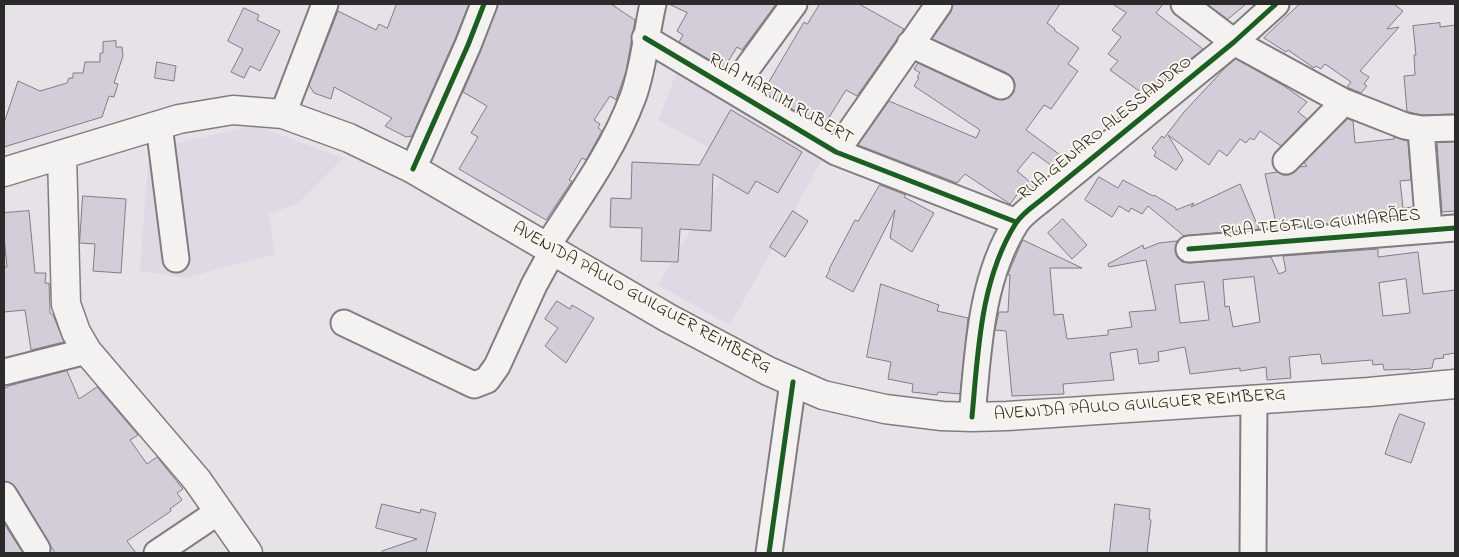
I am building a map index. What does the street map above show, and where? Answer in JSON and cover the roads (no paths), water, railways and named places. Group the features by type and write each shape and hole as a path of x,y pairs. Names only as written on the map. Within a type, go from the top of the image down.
{"main road":[{"name":"AVENIDA PAULO GUILGUER REIMBERG","path":"4,172 179,119 233,110 283,114 349,138 413,169 668,318 768,371 823,395 885,410 972,417 1151,407 1455,384"},
{"path":"62,155 66,304 76,332 87,351 197,480 248,553"}],"street":[{"path":"283,114 325,4"},
{"path":"413,169 468,45 484,4"},
{"path":"344,323 474,385 487,380 498,366 549,250 618,132 633,96 641,67 653,4"},
{"path":"732,89 794,4"},
{"path":"836,152 939,4"},
{"path":"1184,4 1234,42 1344,102 1390,121 1421,129 1455,128"},
{"name":"RUA GENARO ALESSANDRO","path":"972,417 979,342 989,288 998,261 1016,222 1040,200 1234,42 1276,4"},
{"name":"RUA MARTIM RUBERT","path":"645,38 836,152 1016,222"},
{"path":"910,44 1001,86"},
{"path":"1286,161 1344,102"},
{"path":"159,125 176,259"},
{"path":"1421,129 1429,230"},
{"name":"RUA TEÓFILO GUIMARÃES","path":"1189,249 1455,228"},
{"path":"4,372 87,351"},
{"path":"769,553 793,382"},
{"path":"1253,553 1254,399"},
{"path":"4,495 37,549"},
{"path":"157,553 218,512"}]}
